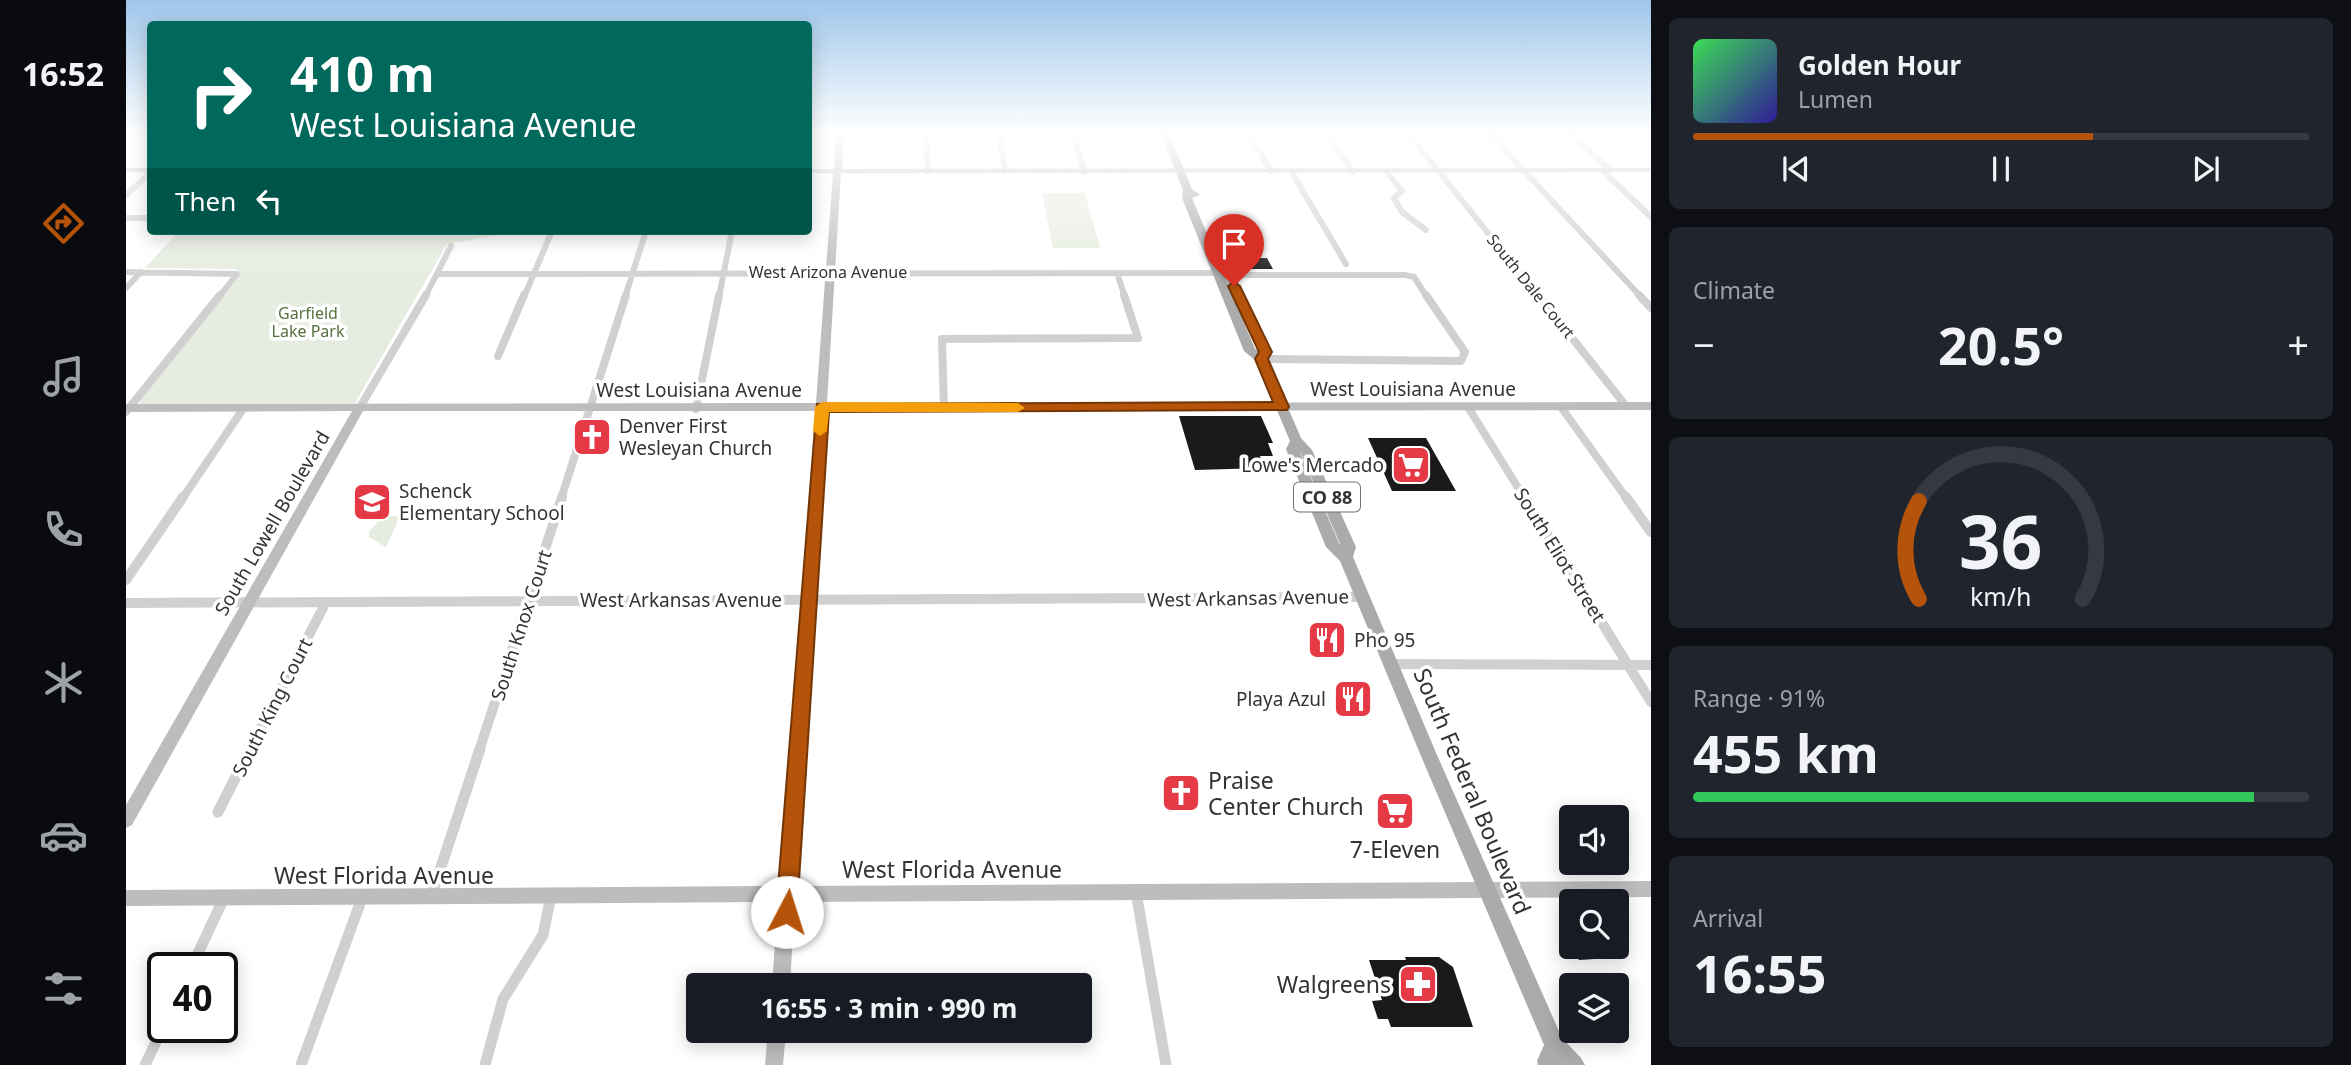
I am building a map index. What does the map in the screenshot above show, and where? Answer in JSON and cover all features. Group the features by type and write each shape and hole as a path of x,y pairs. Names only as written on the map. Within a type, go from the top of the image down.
{"main road":[{"name":"South Federal Boulevard","path":"1186,184 1187,198 1266,352 1261,359 1296,441 1292,449 1333,547 1346,557 1486,889 1552,1055 1574,1065"}],"street":[{"path":"781,973 837,184"},
{"path":"1298,184 1346,264"},
{"path":"1396,184 1402,191 1394,198 1402,212 1426,230"},
{"name":"South Dale Court","path":"1448,184 1626,406"},
{"path":"1536,184 1651,308"},
{"path":"1621,184 1651,217"},
{"path":"126,218 147,218"},
{"path":"498,356 550,235"},
{"name":"South Knox Court","path":"431,897 529,601 645,235"},
{"path":"696,409 731,235"},
{"name":"South Lowell Boulevard","path":"126,820 438,274 451,246"},
{"path":"126,272 237,274 127,409"},
{"path":"126,288 141,272"},
{"name":"West Arizona Avenue","path":"438,274 831,272 1405,275 1414,277 1465,352 1461,361 1261,359"},
{"path":"944,408 942,339 1138,338 1117,273"},
{"name":"South Eliot Street","path":"1468,407 1651,702"},
{"path":"1560,407 1651,532"},
{"name":"West Louisiana Avenue","path":"127,409 1651,407"},
{"path":"126,580 243,409"},
{"name":"West Arkansas Avenue","path":"126,603 1362,597"},
{"name":"South King Court","path":"218,811 327,602"},
{"path":"1390,664 1651,665"},
{"name":"West Florida Avenue","path":"126,898 1651,889"},
{"path":"1136,892 1166,1065"},
{"path":"485,1065 503,999 543,935 551,896"},
{"path":"199,952 224,898"},
{"path":"301,1065 362,898"},
{"path":"145,1065 155,1043"},
{"path":"774,1065 776,1043"}],"green space":[{"path":"1042,193 1085,193 1100,248 1053,248"},
{"name":"Garfield Lake Park","path":"175,235 498,235 447,244 355,403 141,404 139,402 240,275 235,269 145,268"},
{"path":"383,516 400,516 386,547 369,537 369,532"}],"building":[{"path":"1233,258 1267,258 1273,269 1239,269"},
{"path":"1179,416 1261,416 1273,443 1268,443 1273,456 1260,456 1264,468 1195,470"},
{"name":"Lowe's Mercado","path":"1368,438 1426,438 1456,491 1392,491"},
{"name":"7-Eleven","path":"1397,795 1414,818 1414,821 1398,829 1376,805"},
{"name":"Walgreens","path":"1405,957 1439,957 1453,967 1473,1027 1391,1027 1388,1019 1378,1019 1372,1001 1382,1000 1369,960 1406,960"}],"slow traffic":[{"path":"820,431 822,407 1018,408"}],"place":[{"name":"Denver First Wesleyan Church","path":"592,437"},
{"name":"Lowe's Mercado","path":"1411,465"},
{"name":"Schenck Elementary School","path":"372,502"},
{"name":"Pho 95","path":"1327,640"},
{"name":"Playa Azul","path":"1353,699"},
{"name":"Praise Center Church","path":"1181,793"},
{"name":"7-Eleven","path":"1395,811"},
{"name":"Walgreens","path":"1418,984"}],"route":[{"path":"787,912 822,407 1282,407 1261,359 1266,352 1234,286"}]}
